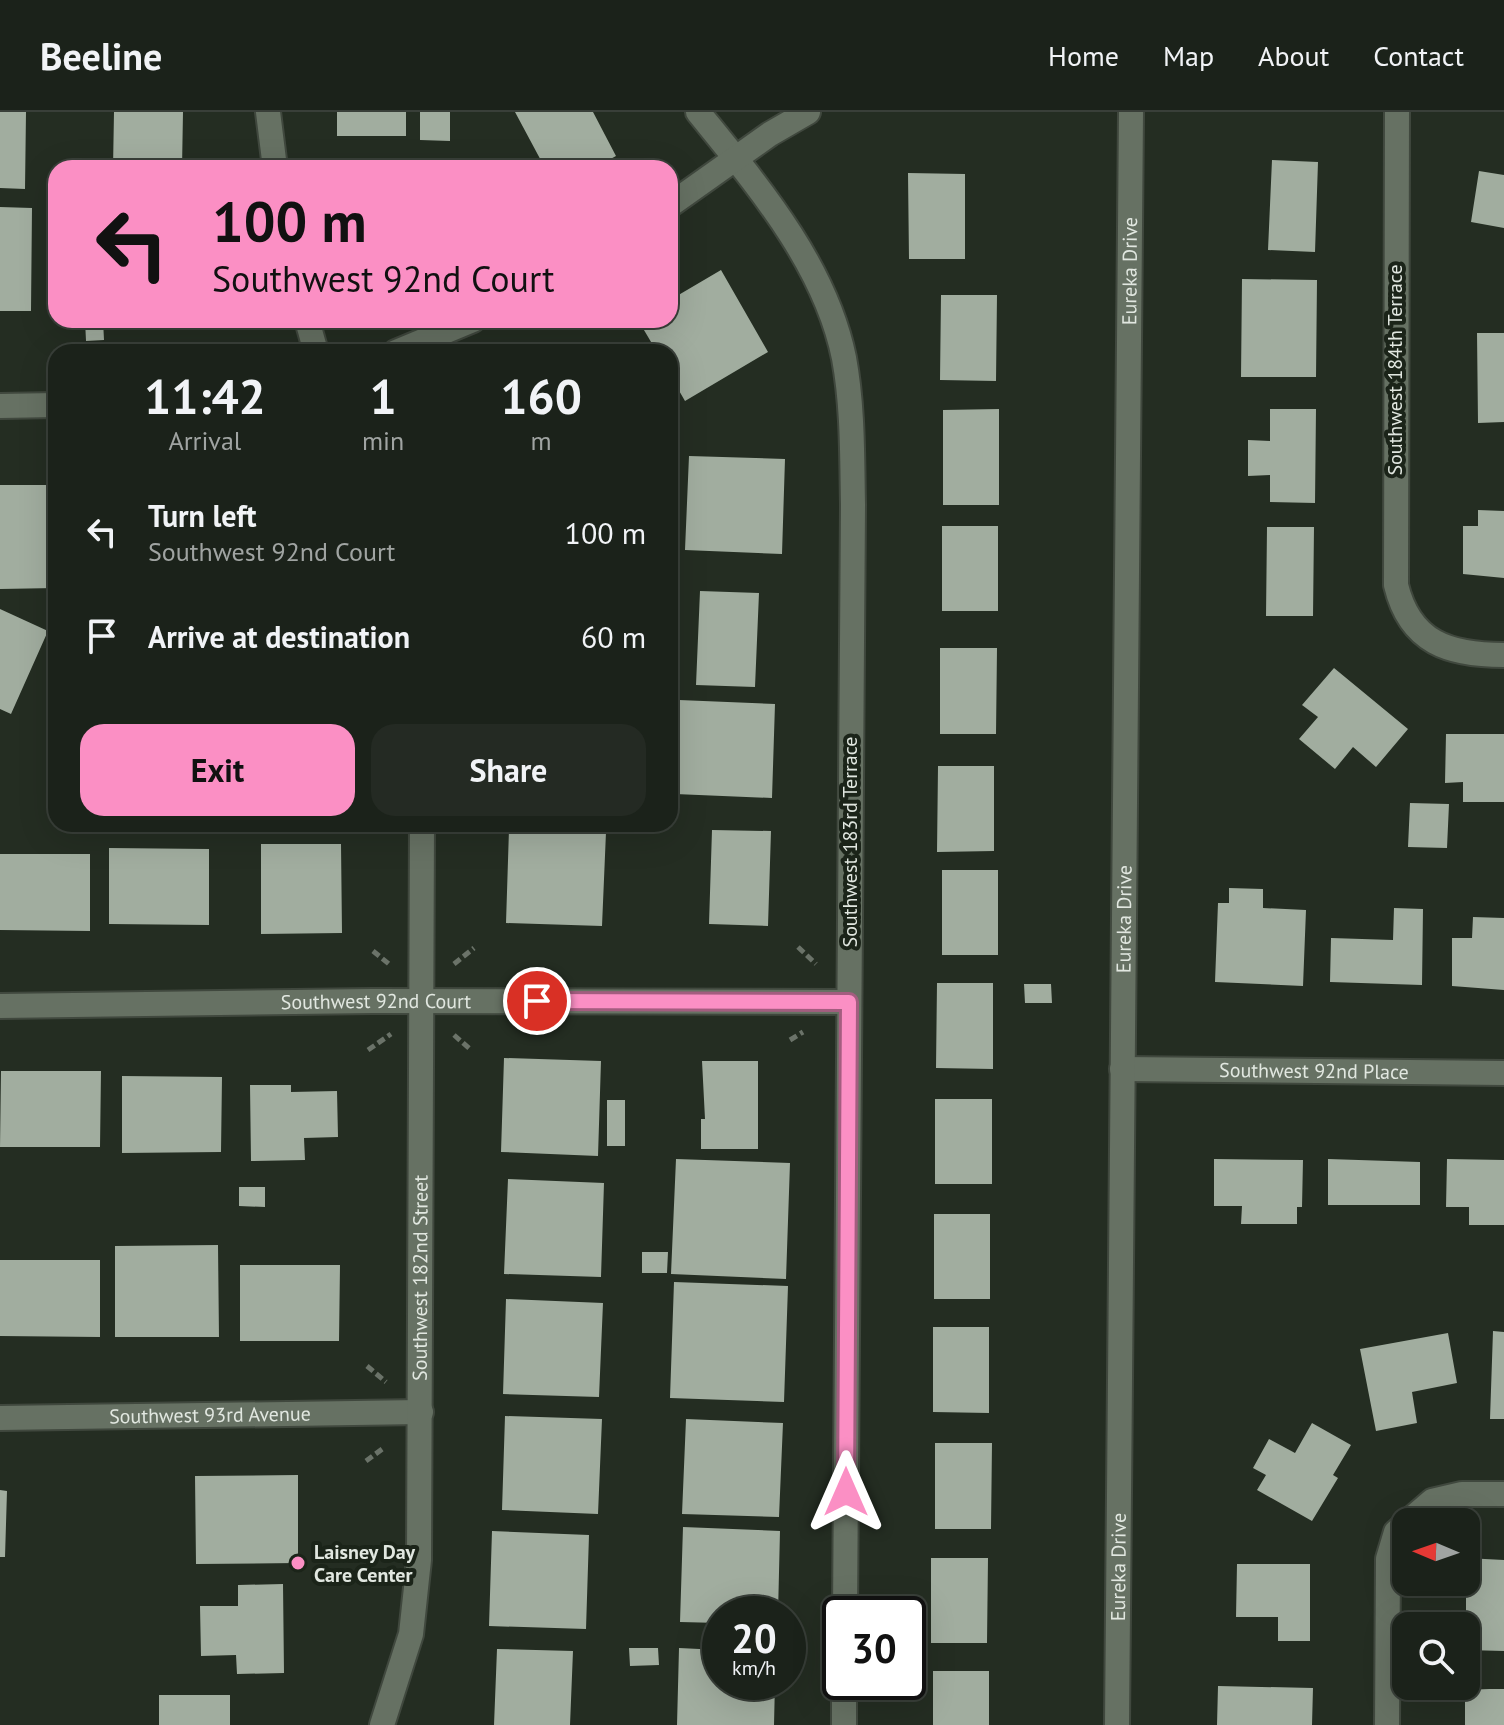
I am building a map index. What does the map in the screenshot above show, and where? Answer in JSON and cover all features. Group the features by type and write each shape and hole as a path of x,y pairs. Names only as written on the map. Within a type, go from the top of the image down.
{"street":[{"path":"268,112 274,160"},
{"name":"Southwest 183rd Terrace","path":"698,112 784,223 815,281 840,345 848,386 853,505 845,1596"},
{"path":"678,199 808,112"},
{"name":"Eureka Drive","path":"1117,1725 1131,112"},
{"name":"Southwest 184th Terrace","path":"1397,112 1394,564 1401,605 1412,625 1445,647 1463,653 1504,655"},
{"path":"415,344 454,328"},
{"path":"0,406 48,405"},
{"name":"Southwest 182nd Street","path":"382,1725 404,1658 416,1598 421,1412 422,832"},
{"name":"Southwest 92nd Court","path":"0,1006 849,1002"},
{"name":"Southwest 92nd Place","path":"1122,1069 1504,1073"},
{"name":"Southwest 93rd Avenue","path":"0,1418 421,1412"},
{"path":"1420,1508 1446,1497 1504,1494"},
{"path":"1387,1725 1388,1559 1392,1541"},
{"path":"844,1700 844,1725"}],"path":[{"path":"798,947 816,964"},
{"path":"454,964 474,948"},
{"path":"373,951 389,964"},
{"path":"790,1040 805,1030"},
{"path":"368,1050 391,1034"},
{"path":"454,1035 471,1050"},
{"path":"367,1366 386,1382"},
{"path":"366,1461 385,1447"}],"building":[{"path":"0,112 26,112 25,189 0,188"},
{"path":"114,112 183,112 182,160 113,160"},
{"path":"337,112 406,112 406,136 337,136"},
{"path":"420,112 450,112 450,141 420,140"},
{"path":"515,112 593,112 616,156 609,160 541,160"},
{"path":"1272,160 1318,162 1315,252 1268,250"},
{"path":"1479,171 1504,175 1504,228 1471,222"},
{"path":"908,173 965,174 965,259 909,259"},
{"path":"0,207 32,208 31,311 0,311"},
{"path":"721,270 768,352 685,401 678,389 678,344 652,344 643,328 678,328 678,295"},
{"path":"1242,279 1317,280 1316,377 1241,377"},
{"path":"941,295 997,295 996,381 940,380"},
{"path":"85,328 103,328 104,340 86,341"},
{"path":"1477,333 1504,333 1504,422 1478,423"},
{"path":"999,409 999,505 943,505 943,410"},
{"path":"1270,409 1316,409 1315,503 1270,502 1270,475 1248,476 1248,440 1270,441"},
{"path":"689,456 785,459 782,554 685,550"},
{"path":"0,485 48,485 48,588 0,589"},
{"path":"1478,510 1504,511 1504,578 1463,574 1463,526 1478,526"},
{"path":"942,526 998,526 998,611 942,611"},
{"path":"1267,527 1314,527 1313,616 1266,616"},
{"path":"700,591 759,593 755,687 696,685"},
{"path":"0,609 48,631 11,714 0,709"},
{"path":"940,648 997,648 996,734 940,734"},
{"path":"1334,668 1408,729 1376,767 1353,747 1335,769 1299,739 1318,717 1302,705"},
{"path":"679,700 775,704 772,798 678,794"},
{"path":"1446,734 1504,734 1504,802 1463,802 1463,782 1445,783"},
{"path":"938,766 994,766 994,851 937,852"},
{"path":"1410,803 1449,804 1447,848 1408,847"},
{"path":"712,830 771,831 768,926 709,924"},
{"path":"509,832 606,832 602,926 506,923"},
{"path":"261,844 341,844 342,933 261,934"},
{"path":"109,848 209,849 209,925 109,924"},
{"path":"0,854 90,854 90,931 0,930"},
{"path":"942,870 998,870 998,955 942,955"},
{"path":"1229,888 1263,889 1263,908 1306,910 1303,986 1215,982 1218,903 1229,903"},
{"path":"1394,908 1423,909 1422,985 1330,982 1331,938 1393,940"},
{"path":"1473,917 1504,918 1504,990 1452,986 1452,938 1472,938"},
{"path":"937,983 993,983 993,1069 936,1068"},
{"path":"1024,984 1051,984 1052,1003 1025,1003"},
{"path":"504,1058 601,1061 598,1156 501,1152"},
{"path":"702,1061 758,1061 758,1149 701,1149 701,1119 705,1119"},
{"path":"1,1071 101,1071 100,1147 0,1147"},
{"path":"122,1076 222,1077 221,1152 122,1153"},
{"path":"250,1085 291,1085 291,1092 337,1091 338,1137 304,1138 305,1160 251,1161"},
{"path":"935,1099 992,1099 992,1184 935,1184"},
{"path":"607,1100 625,1100 625,1146 607,1146"},
{"path":"676,1159 790,1163 786,1279 671,1274"},
{"path":"1214,1159 1303,1160 1302,1207 1297,1207 1297,1224 1241,1224 1242,1206 1214,1206"},
{"path":"1328,1159 1420,1162 1420,1205 1328,1205"},
{"path":"1447,1159 1504,1160 1504,1225 1469,1225 1469,1207 1446,1207"},
{"path":"508,1179 604,1183 601,1277 504,1274"},
{"path":"239,1187 265,1187 265,1207 239,1206"},
{"path":"934,1214 990,1214 990,1299 934,1299"},
{"path":"218,1245 219,1337 115,1337 115,1246"},
{"path":"642,1252 668,1252 667,1273 642,1273"},
{"path":"0,1260 100,1260 100,1337 0,1336"},
{"path":"240,1265 340,1265 339,1341 240,1341"},
{"path":"674,1282 788,1286 784,1402 670,1398"},
{"path":"506,1299 603,1303 599,1397 503,1394"},
{"path":"933,1327 989,1327 989,1413 933,1412"},
{"path":"1493,1331 1504,1332 1504,1419 1490,1419"},
{"path":"1448,1333 1457,1383 1412,1392 1417,1423 1376,1431 1360,1349"},
{"path":"505,1416 602,1419 598,1514 502,1510"},
{"path":"686,1419 783,1423 779,1517 682,1514"},
{"path":"1312,1423 1351,1445 1333,1475 1338,1478 1312,1521 1257,1490 1266,1475 1253,1468 1269,1439 1295,1453"},
{"path":"935,1443 992,1443 991,1529 935,1529"},
{"path":"298,1475 298,1563 196,1564 195,1476"},
{"path":"0,1490 7,1491 5,1557 0,1557"},
{"path":"683,1527 780,1531 778,1596 702,1596 702,1623 680,1622"},
{"path":"492,1531 589,1535 586,1629 489,1626"},
{"path":"931,1558 988,1558 987,1643 931,1643"},
{"path":"1480,1559 1504,1560 1504,1651 1480,1650 1480,1612 1466,1612 1466,1596 1480,1596"},
{"path":"1237,1564 1310,1564 1310,1641 1278,1641 1278,1617 1236,1617"},
{"path":"283,1584 284,1673 237,1674 236,1655 201,1656 200,1606 238,1606 238,1585"},
{"path":"629,1648 658,1648 659,1665 630,1666"},
{"path":"679,1648 702,1649 702,1700 775,1700 774,1725 677,1725"},
{"path":"497,1649 573,1651 570,1725 494,1725"},
{"path":"933,1671 989,1671 989,1725 933,1725"},
{"path":"1218,1686 1313,1688 1312,1725 1217,1725"},
{"path":"1504,1689 1504,1725 1465,1725 1465,1700 1480,1700 1480,1690"},
{"path":"159,1695 230,1695 230,1725 159,1725"}],"place":[{"name":"Laisney Day Care Center","path":"298,1563"}],"route":[{"path":"537,1001 849,1002 846,1492"}]}
